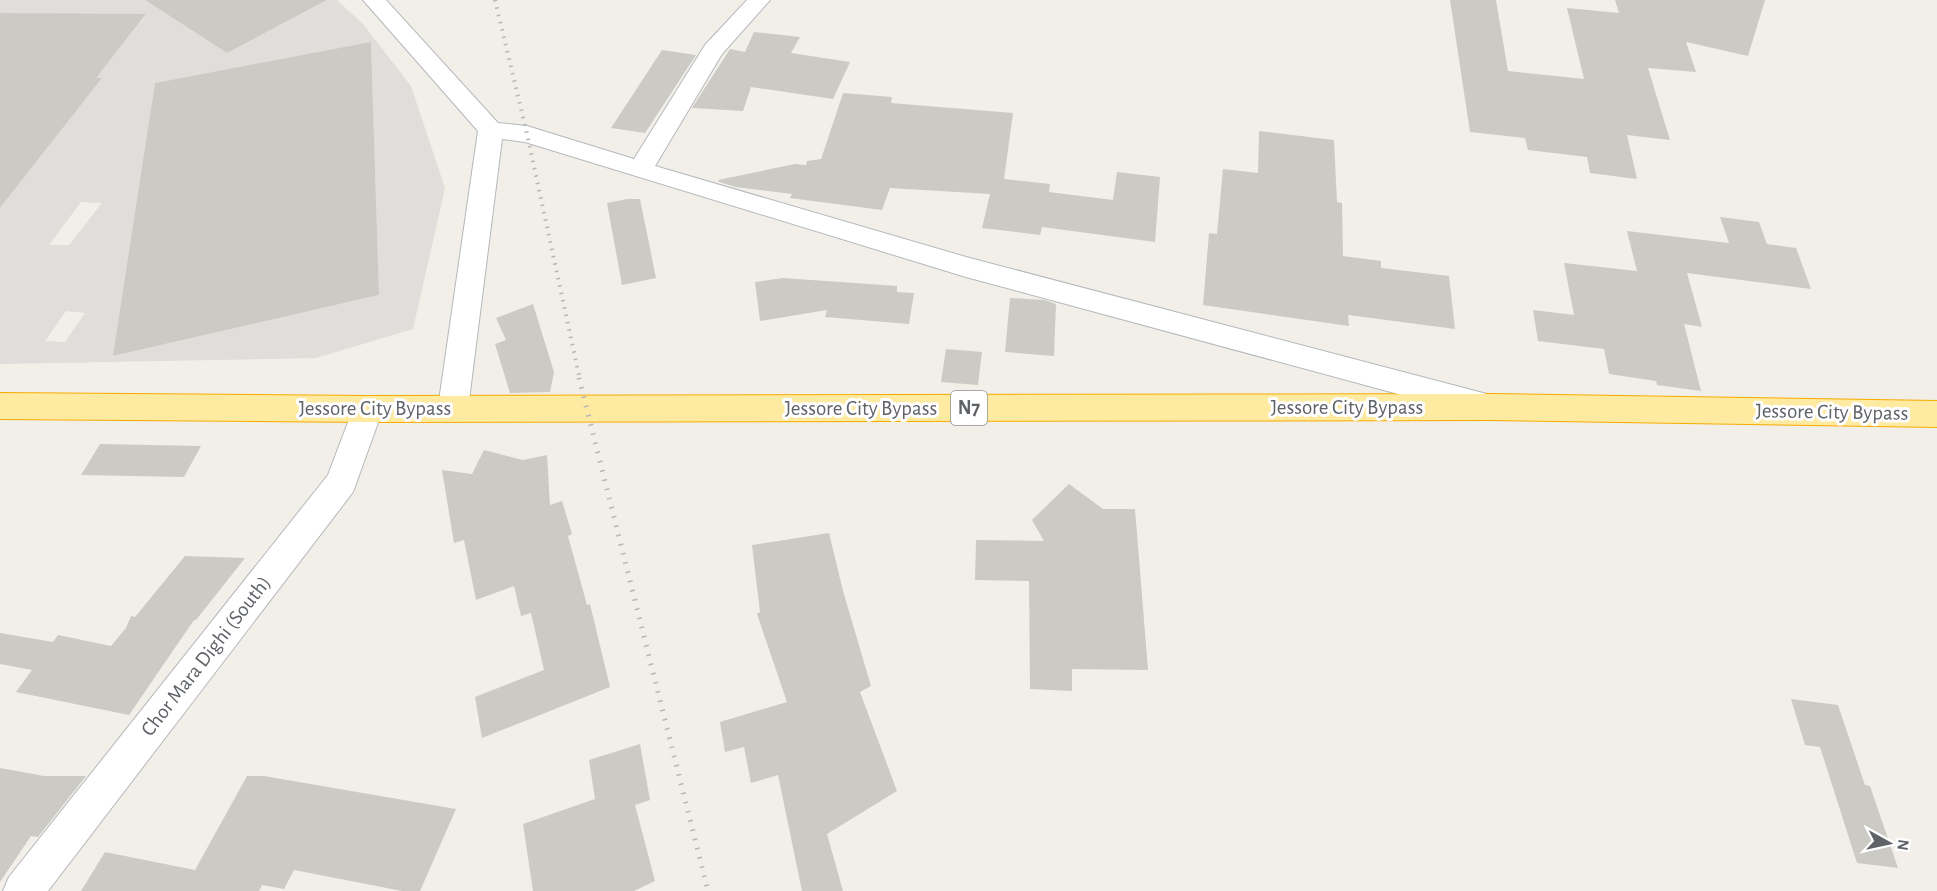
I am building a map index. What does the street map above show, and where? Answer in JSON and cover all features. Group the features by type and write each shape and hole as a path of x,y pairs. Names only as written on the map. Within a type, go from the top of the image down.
{"highway":[{"name":"Jessore City Bypass","path":"0,406 368,409 1490,406 1937,414"}],"street":[{"path":"374,0 491,130 527,134 966,267 1490,406"},
{"path":"640,170 713,50 759,0"},
{"path":"453,408 491,130"},
{"name":"Chor Mara Dighi (South)","path":"23,891 342,482 368,409"}],"shaded area":[{"path":"0,0 145,0 227,53 318,5 312,0 337,0 363,24 411,86 445,188 413,329 316,358 0,364 0,208 101,79 0,77 0,69 102,70 146,15 0,13","holes":["371,43 379,295 114,356 155,83","81,202 102,203 69,245 49,245","66,311 85,313 65,342 45,341"]}],"building":[{"path":"145,0 327,0 227,53"},
{"path":"1450,0 1496,0 1508,71 1584,79 1567,8 1619,13 1615,0 1765,0 1748,56 1686,42 1696,72 1648,68 1670,140 1627,135 1637,179 1590,173 1587,157 1528,150 1525,138 1470,132"},
{"path":"0,13 146,14 96,78 102,78 0,208"},
{"path":"754,32 800,37 791,53 850,62 833,99 751,87 743,111 692,108 730,49 745,52"},
{"path":"371,42 379,295 113,356 155,83"},
{"path":"662,50 696,55 645,133 611,128"},
{"path":"843,93 892,97 891,103 1013,113 1004,179 1050,184 1049,192 1113,200 1117,172 1160,177 1155,242 1042,227 1040,235 982,228 990,194 890,188 882,210 790,198 792,194 736,187 719,182 718,180 795,164 806,165 807,161 821,159"},
{"path":"1259,131 1334,140 1337,202 1342,203 1343,256 1381,261 1381,268 1449,276 1455,329 1348,315 1349,326 1203,305 1209,233 1217,234 1223,169 1258,173"},
{"path":"640,199 656,278 622,285 607,203"},
{"path":"1720,217 1759,222 1767,244 1796,248 1811,289 1687,273 1702,327 1684,324 1701,391 1657,385 1656,381 1609,374 1604,349 1538,341 1533,310 1574,315 1564,263 1637,271 1627,231 1729,243"},
{"path":"783,278 897,286 897,292 914,293 909,324 825,317 827,310 760,321 755,282"},
{"path":"1010,298 1044,300 1056,304 1054,356 1005,352"},
{"path":"533,304 554,372 550,392 510,393 495,344 506,340 496,318"},
{"path":"946,349 982,352 978,385 941,382"},
{"path":"100,444 201,446 184,477 81,475"},
{"path":"484,450 523,460 547,455 550,505 562,501 572,534 568,536 587,605 590,604 610,687 482,738 475,697 544,670 531,613 521,616 514,586 476,600 464,540 454,543 442,470 472,474"},
{"path":"1069,484 1103,509 1135,509 1148,670 1072,669 1072,691 1030,689 1029,581 975,580 976,540 1044,541 1032,520"},
{"path":"829,533 843,591 871,686 860,692 897,791 827,834 843,891 802,891 778,775 751,783 744,747 725,752 720,722 787,702 757,614 760,612 752,545"},
{"path":"185,556 245,558 194,620 129,715 16,692 32,670 0,664 0,633 53,642 58,635 111,646 126,628 131,616 135,617"},
{"path":"1791,699 1838,705 1865,785 1870,786 1898,868 1857,863 1820,747 1805,745"},
{"path":"640,744 650,800 635,805 655,881 634,891 533,891 523,824 595,799 589,760"},
{"path":"0,768 44,776 86,776 38,837 31,836 0,882"},
{"path":"247,776 264,776 456,809 420,891 402,891 294,870 284,889 262,885 259,891 81,891 105,852 195,870"}],"railway":[{"path":"495,0 527,134 580,380"},
{"path":"579,378 708,891"}]}
